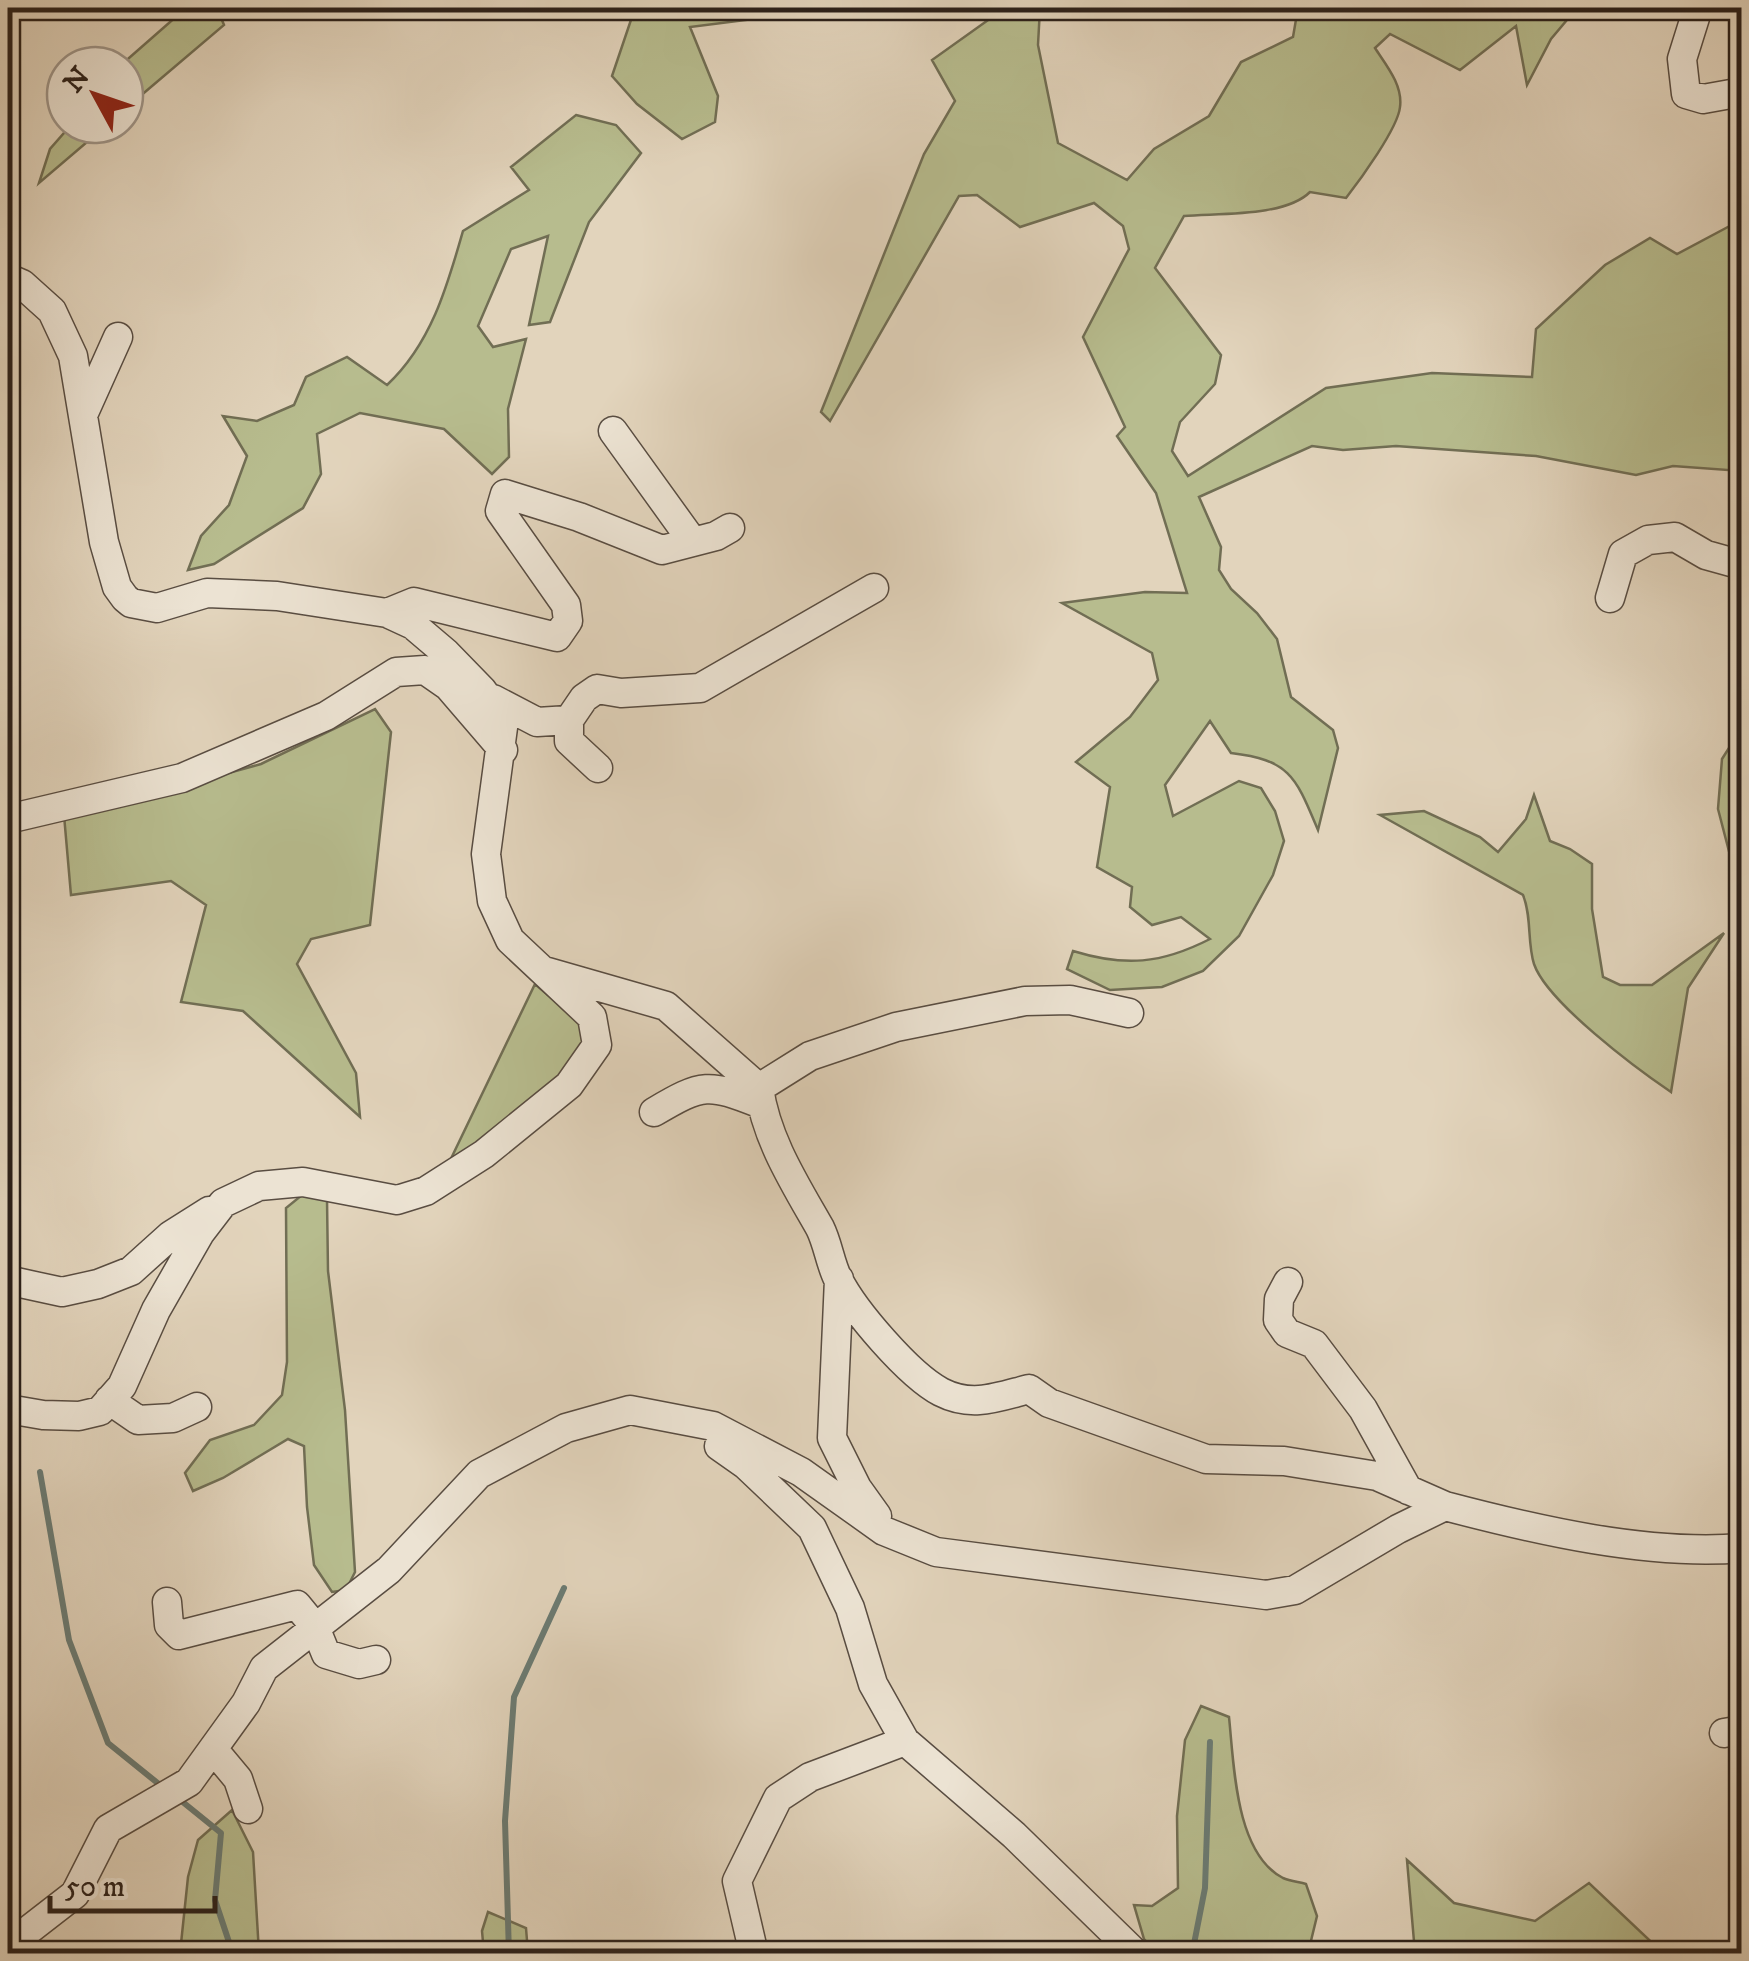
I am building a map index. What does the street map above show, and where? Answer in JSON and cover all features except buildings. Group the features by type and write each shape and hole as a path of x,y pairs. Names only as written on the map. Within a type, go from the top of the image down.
{"street":[{"path":"1698,8 1682,59 1686,94 1703,99 1742,92"},
{"path":"8,278 22,284 52,311 73,356 104,542 117,587 131,603 158,608 207,594 278,596 388,613 413,626 446,653 487,696 504,720 486,854 492,901 510,940 592,1017 597,1045 569,1085 484,1154 426,1191 397,1200 303,1182 259,1186 224,1202 171,1236 130,1271 98,1284 62,1292 16,1282"},
{"path":"82,416 118,336"},
{"path":"614,431 694,542"},
{"path":"388,613 414,602 558,636 568,622 566,605 500,511 506,494 579,517 662,550 730,528"},
{"path":"1610,598 1623,554 1648,540 1675,537 1706,555 1742,565"},
{"path":"598,768 569,742 569,720 584,698 597,690 620,694 700,688 874,588"},
{"path":"8,819 182,778 326,716 396,672 425,670 448,686 502,750"},
{"path":"487,696 537,722 569,720"},
{"path":"543,971 666,1006 761,1096 780,1157 822,1232 838,1280 881,1338 941,1392 977,1403 1030,1389 1049,1404 1206,1460 1284,1461 1377,1476 1445,1506 1542,1532 1704,1552 1742,1548"},
{"path":"761,1096 810,1056 896,1027 1025,1002 1070,1000 1128,1013"},
{"path":"654,1112 694,1089 722,1088 761,1096"},
{"path":"8,1408 43,1415 79,1416 100,1411 122,1386 156,1310 200,1233 224,1202"},
{"path":"838,1280 832,1438 857,1488 890,1534"},
{"path":"1288,1282 1279,1299 1278,1320 1287,1333 1314,1344 1362,1409 1408,1490"},
{"path":"109,1400 138,1420 173,1418 197,1407"},
{"path":"8,1946 75,1894 108,1829 189,1782 246,1702 264,1668 389,1570 478,1474 566,1428 630,1410 714,1426 801,1472 890,1534 936,1552 1266,1595 1295,1590 1445,1506"},
{"path":"680,1420 746,1464 812,1528 850,1608 873,1684 905,1742 1014,1835 1136,1954"},
{"path":"166,1602 170,1625 180,1635 297,1605 316,1626 326,1654 360,1664 376,1660"},
{"path":"754,1954 737,1880 778,1798 810,1777 905,1742"},
{"path":"213,1749 238,1779 248,1809"}],"green space":[{"path":"186,8 217,8 224,25 145,92 144,45"},
{"path":"635,8 798,8 761,18 690,27 718,96 715,122 682,139 637,104 612,76"},
{"path":"1005,8 1040,8 1038,45 1058,143 1127,180 1154,149 1209,116 1241,62 1293,37 1298,8 1577,8 1551,39 1527,85 1516,26 1460,70 1390,34 1375,48 1399,91 1398,116 1378,154 1346,198 1310,192 1285,206 1268,210 1184,216 1155,268 1221,355 1215,384 1180,422 1172,451 1188,476 1326,388 1432,373 1532,377 1536,329 1605,265 1650,238 1677,254 1741,220 1741,471 1673,466 1636,475 1536,456 1396,446 1343,450 1312,446 1199,497 1221,547 1219,570 1231,589 1277,639 1291,697 1333,730 1338,748 1318,830 1304,797 1289,775 1267,761 1231,753 1210,721 1165,785 1173,816 1239,781 1261,788 1275,811 1284,841 1273,875 1239,936 1203,971 1162,987 1110,990 1067,969 1073,951 1109,959 1143,960 1175,954 1210,939 1181,917 1152,925 1130,907 1132,887 1097,867 1110,787 1076,762 1130,717 1158,680 1152,653 1062,603 1145,592 1187,593 1156,493 1117,436 1125,427 1083,337 1129,249 1123,226 1094,203 1020,227 977,195 959,196 830,421 821,412 924,154 955,101 932,60"},
{"path":"576,115 616,125 641,153 589,222 550,322 529,325 548,236 511,249 478,326 493,347 526,339 508,409 509,457 492,474 444,429 360,413 317,434 321,474 303,508 214,564 188,570 201,536 229,505 247,456 223,416 257,421 294,405 306,377 347,357 387,385 426,333 444,294 463,231 529,190 511,167"},
{"path":"54,145 84,145 39,183"},
{"path":"375,709 391,732 370,925 311,939 297,964 356,1073 360,1117 243,1011 181,1002 206,905 171,881 71,895 64,815 261,764"},
{"path":"1741,729 1741,862 1731,859 1718,809 1722,759"},
{"path":"1534,795 1550,841 1592,864 1592,909 1603,977 1620,985 1652,985 1724,933 1688,988 1671,1092 1595,1034 1542,979 1532,956 1523,895 1380,815 1424,811 1480,837 1498,852 1526,819"},
{"path":"535,984 583,1025 585,1047 562,1076 446,1169"},
{"path":"302,1195 327,1199 328,1271 345,1410 355,1572 346,1590 332,1592 314,1565 304,1446 288,1439 223,1478 193,1491 185,1473 210,1440 254,1425 282,1395 287,1362 286,1208"},
{"path":"1201,1706 1229,1717 1240,1806 1255,1849 1267,1866 1283,1878 1306,1884 1317,1916 1308,1953 1157,1953 1144,1939 1134,1905 1152,1906 1178,1888 1177,1816 1185,1740"},
{"path":"232,1810 253,1852 259,1953 180,1953 188,1877 198,1840"},
{"path":"1407,1860 1454,1903 1535,1921 1589,1883 1663,1953 1415,1953"},
{"path":"488,1912 526,1928 528,1953 484,1953 482,1931"}],"waterway":[{"path":"40,1472 69,1640 108,1743 165,1789"},
{"path":"509,1954 505,1821 514,1697 564,1588"},
{"path":"1192,1954 1205,1888 1210,1742"},
{"path":"179,1799 221,1833 215,1900 233,1954"}]}
